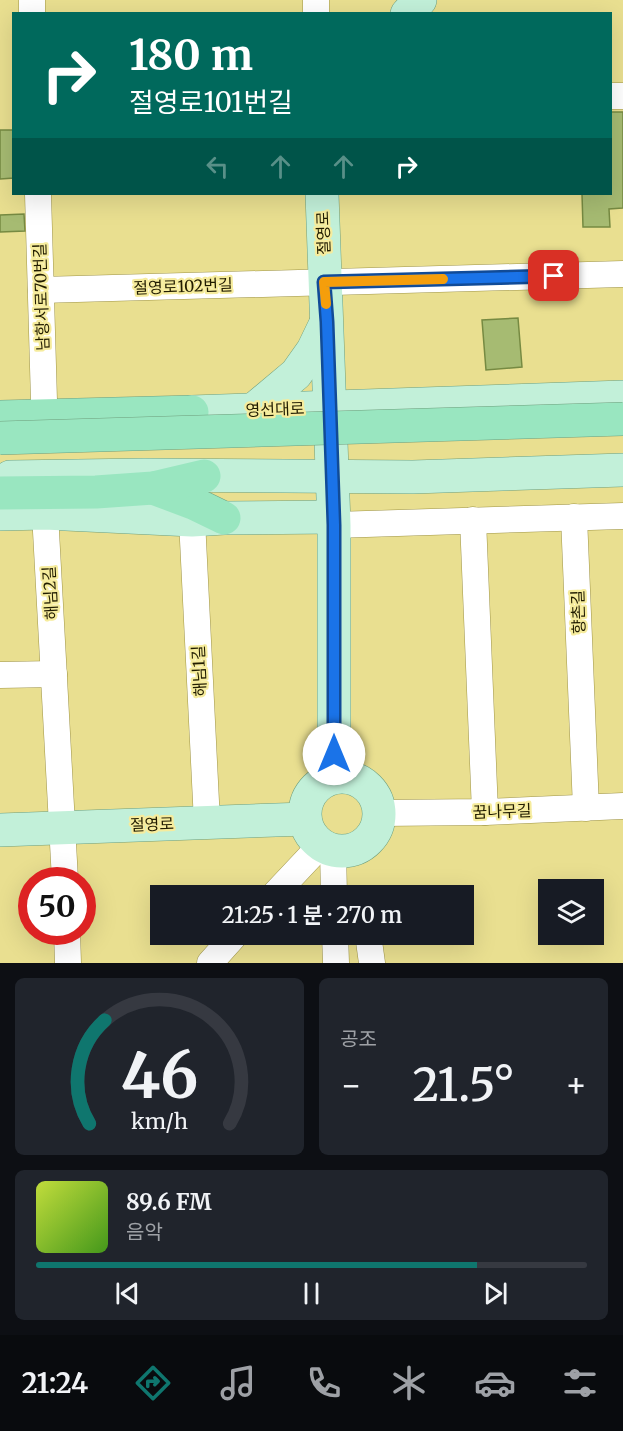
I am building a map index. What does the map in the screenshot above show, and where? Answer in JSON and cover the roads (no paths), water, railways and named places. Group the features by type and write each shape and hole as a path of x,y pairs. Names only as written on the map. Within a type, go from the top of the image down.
{"highway":[{"path":"0,417 192,412"},
{"path":"0,438 623,419"},
{"path":"0,459 623,442"},
{"path":"0,493 96,492 153,488 204,476"},
{"path":"153,488 224,518"}],"main road":[{"path":"409,12 420,0"},
{"name":"절영로","path":"322,195 334,521 334,777"},
{"path":"253,410 296,374 313,350 327,322"},
{"name":"영선대로","path":"0,428 141,425 192,412 623,397"},
{"path":"0,402 141,400 192,412"},
{"path":"0,477 144,475 413,477 623,470"},
{"path":"0,514 45,513 192,520 224,518 334,521"},
{"path":"345,776 356,778 366,784 378,802 380,813 378,827 371,839 360,847 347,851 320,838 305,805 311,792 321,782 345,776"},
{"name":"절영로","path":"0,830 207,822 320,838"}],"street":[{"name":"남항서로70번길","path":"38,195 44,401"},
{"name":"절영로102번길","path":"41,290 623,274"},
{"name":"해님2길","path":"45,513 64,867"},
{"path":"334,521 623,516"},
{"name":"향촌길","path":"574,517 586,808"},
{"name":"해님1길","path":"192,520 207,822"},
{"path":"473,520 484,812"},
{"path":"0,675 54,674"},
{"name":"꿈나무길","path":"380,813 484,812 623,806"},
{"path":"282,885 320,838"},
{"path":"320,838 331,885"},
{"path":"67,945 68,963"},
{"path":"210,963 226,945"},
{"path":"335,945 336,963"},
{"path":"370,945 372,963"}]}
